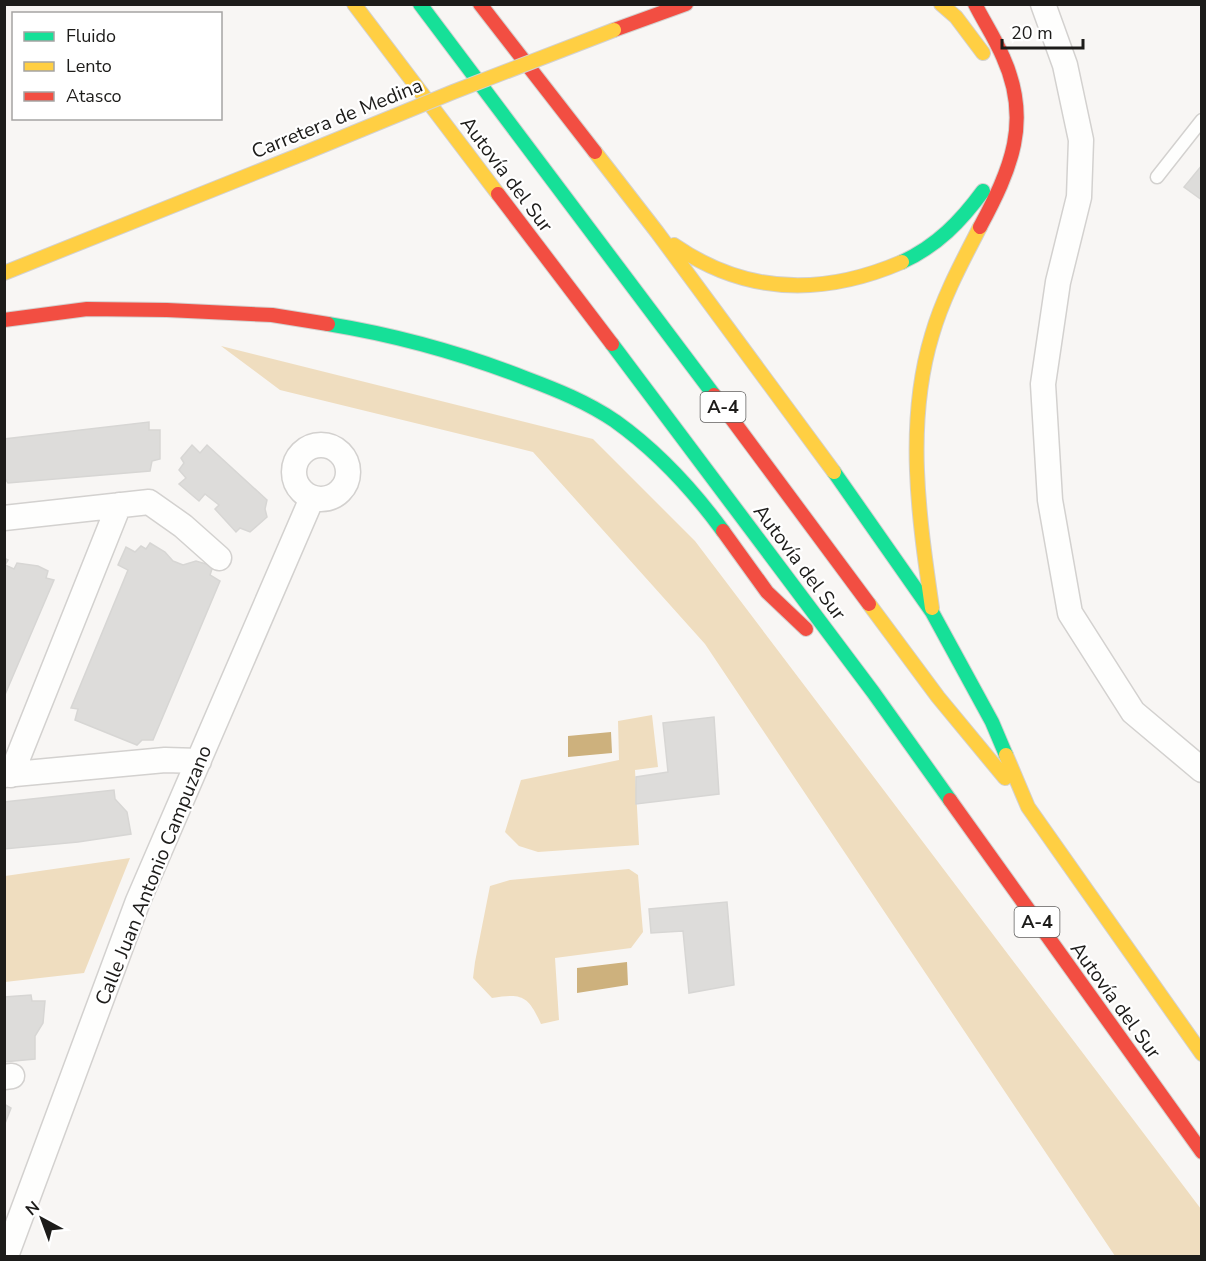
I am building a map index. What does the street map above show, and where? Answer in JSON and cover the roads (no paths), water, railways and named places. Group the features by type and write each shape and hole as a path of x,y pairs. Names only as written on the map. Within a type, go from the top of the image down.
{"main road":[{"name":"Autovía del Sur","path":"354,4 873,692 1202,1152"},
{"name":"Autovía del Sur","path":"420,4 762,458 938,697 1028,807"},
{"path":"480,4 657,232 807,434 932,612 992,722 1028,807"},
{"name":"Carretera de Medina","path":"4,273 453,92 686,4"},
{"path":"941,4 971,35 993,69"},
{"path":"932,612 918,498 916,436 921,385 931,337 951,285 994,200 1014,154 1019,122 1016,93 1006,64 975,4"},
{"path":"657,232 692,258 720,272 747,281 778,286 809,287 872,274 905,261 935,243 961,219 981,194 1001,151 1006,124 999,88"},
{"path":"4,320 87,309 272,315 364,330 474,358 573,396 614,421 653,451 706,508 767,592 873,692"},
{"name":"A-4","path":"1028,807 1202,1054"}],"street":[{"path":"1043,4 1065,65 1081,140 1079,198 1058,282 1043,384 1050,500 1070,613 1133,712 1202,770"},
{"name":"Calle Juan Antonio Campuzano","path":"6,1257 138,901 312,498"},
{"path":"4,518 149,502 183,526 219,558"},
{"path":"119,505 8,775 165,760 199,761"}],"lane":[{"path":"1157,177 1202,120"}]}
